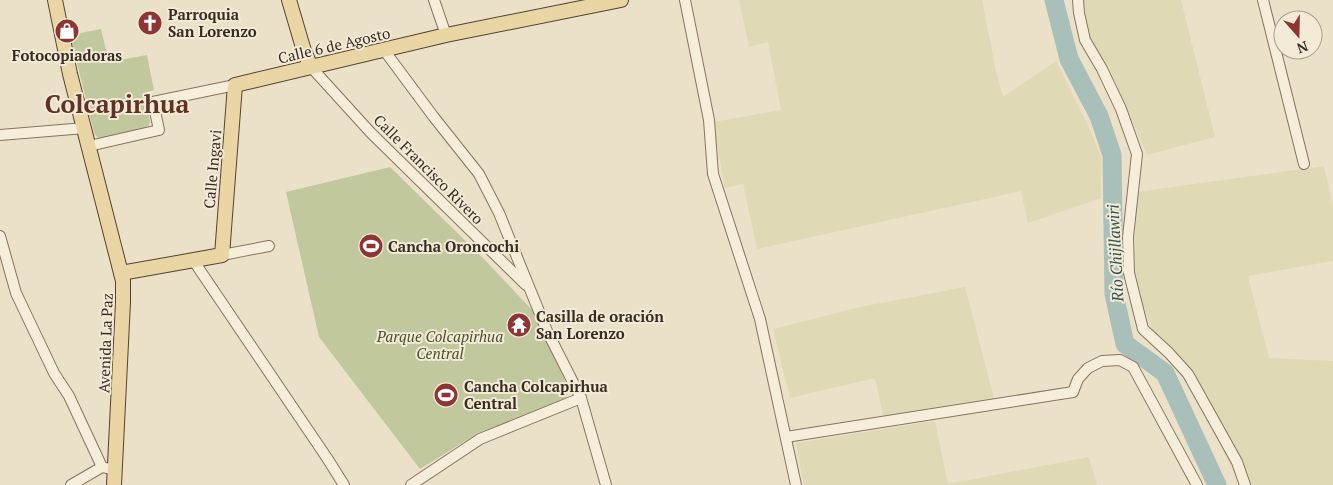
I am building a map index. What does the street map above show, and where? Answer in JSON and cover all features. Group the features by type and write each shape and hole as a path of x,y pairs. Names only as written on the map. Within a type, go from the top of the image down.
{"main road":[{"name":"Avenida La Paz","path":"55,0 70,74 123,281 124,302 109,469 114,485"},
{"path":"289,0 304,51 311,67"},
{"name":"Calle 6 de Agosto","path":"235,85 446,35 621,0"},
{"name":"Calle Ingavi","path":"222,255 235,85"},
{"path":"121,273 222,255"}],"street":[{"path":"434,0 446,35"},
{"path":"685,0 709,120 713,174 760,319 796,485"},
{"path":"1078,0 1085,40 1106,77 1137,154 1128,237 1129,273 1143,329 1188,374 1237,462 1245,485"},
{"path":"1263,0 1304,164"},
{"path":"384,50 479,174 498,213 547,331 581,398 606,485"},
{"name":"Calle Francisco Rivero","path":"311,67 371,133 530,290"},
{"name":"Calle 6 de Agosto","path":"89,146 159,130 152,102 235,85"},
{"path":"0,135 85,128"},
{"path":"0,236 16,293 54,373 69,396 109,469 71,485"},
{"path":"222,255 269,246"},
{"path":"193,260 344,485"},
{"path":"786,437 1073,392 1078,379 1088,368 1102,361 1120,360 1133,367 1197,485"},
{"path":"411,485 480,439 581,398"}],"shaded area":[{"path":"739,0 982,0 1003,97 1056,61 1091,132 1101,157 1101,198 1028,223 1021,191 757,249 743,184 725,188 713,122 781,110 768,42 749,47"},
{"path":"1083,0 1181,0 1215,137 1147,155 1110,70 1090,39"},
{"path":"1324,166 1333,206 1333,261 1248,276 1269,358 1333,361 1333,485 1240,485 1175,351 1152,330 1135,287 1136,192"},
{"path":"965,287 994,398 883,416 875,378 790,398 773,329 860,307"},
{"path":"935,421 948,484 1089,457 1097,485 804,485 796,443"}],"green space":[{"path":"101,29 109,62 147,55 154,90 144,93 150,121 146,128 102,138 97,137 94,133 73,46 65,36"},
{"name":"Parque Colcapirhua Central","path":"390,167 483,258 535,313 569,390 565,399 478,433 420,469 319,337 286,192"}],"waterway":[{"name":"Río Chijllawiri","path":"1054,0 1069,59 1099,116 1112,155 1114,294 1125,344 1165,373 1217,485"}],"place":[{"name":"Parroquia San Lorenzo","path":"150,23"},
{"name":"Fotocopiadoras","path":"67,31"},
{"name":"Cancha Oroncochi","path":"371,246"},
{"name":"Casilla de oración San Lorenzo","path":"519,325"},
{"name":"Cancha Colcapirhua Central","path":"446,395"}],"district":[{"name":"Colcapirhua","path":"117,103"}]}
